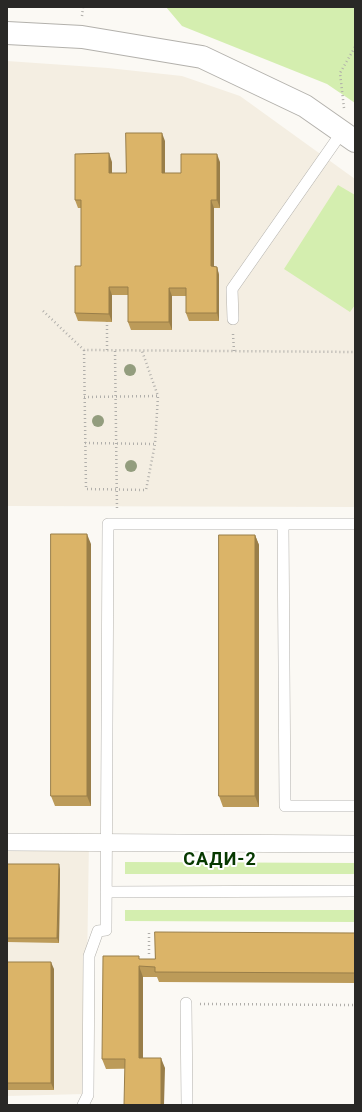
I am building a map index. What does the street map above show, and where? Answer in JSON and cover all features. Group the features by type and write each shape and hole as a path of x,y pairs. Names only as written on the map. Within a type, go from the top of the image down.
{"street":[{"path":"7,33 82,37 202,57 305,106 348,136"},
{"path":"7,842 355,844"}],"lane":[{"path":"233,319 232,289 348,136"},
{"path":"83,1105 88,1095 89,956 98,930 106,930 108,524 355,524"},
{"path":"283,524 286,806 355,806"},
{"path":"106,892 355,892"},
{"path":"186,1004 187,1105"}],"path":[{"path":"348,136 340,74 355,47"},
{"path":"43,311 84,350 355,352"},
{"path":"233,319 234,351"},
{"path":"107,321 107,350"},
{"path":"84,350 86,489 116,490 146,490 155,444 158,396 142,351"},
{"path":"115,351 117,524"},
{"path":"84,397 158,396"},
{"path":"85,443 155,444"},
{"path":"149,933 149,957"},
{"path":"186,1004 355,1005"}],"shaded area":[{"path":"7,61 108,68 182,76 240,96 355,179 355,507 7,506"},
{"path":"7,839 89,841 85,1094 7,1096"}],"green space":[{"path":"166,7 355,7 355,103 327,84 182,26"},
{"path":"338,185 355,195 355,305 350,312 284,269"},
{"path":"125,862 355,863 355,874 125,874"},
{"path":"125,910 355,910 355,922 125,921"}],"building":[{"path":"126,133 162,133 162,173 181,173 181,154 217,154 217,200 211,200 211,266 217,267 217,313 186,313 186,288 169,288 169,322 128,322 128,287 109,287 109,314 75,313 75,266 81,266 81,200 75,200 75,154 109,153 109,173 126,173"},
{"path":"51,534 87,534 87,796 51,796"},
{"path":"219,535 255,535 255,796 219,796"},
{"path":"7,864 59,864 57,938 7,938"},
{"path":"155,932 355,933 355,973 155,972 155,967 139,966 139,1058 161,1058 161,1105 124,1105 125,1059 102,1059 103,956 139,956 139,959 155,959"},
{"path":"7,962 51,962 51,1083 7,1083"}],"district":[{"name":"САДИ-2","path":"220,860"}]}
